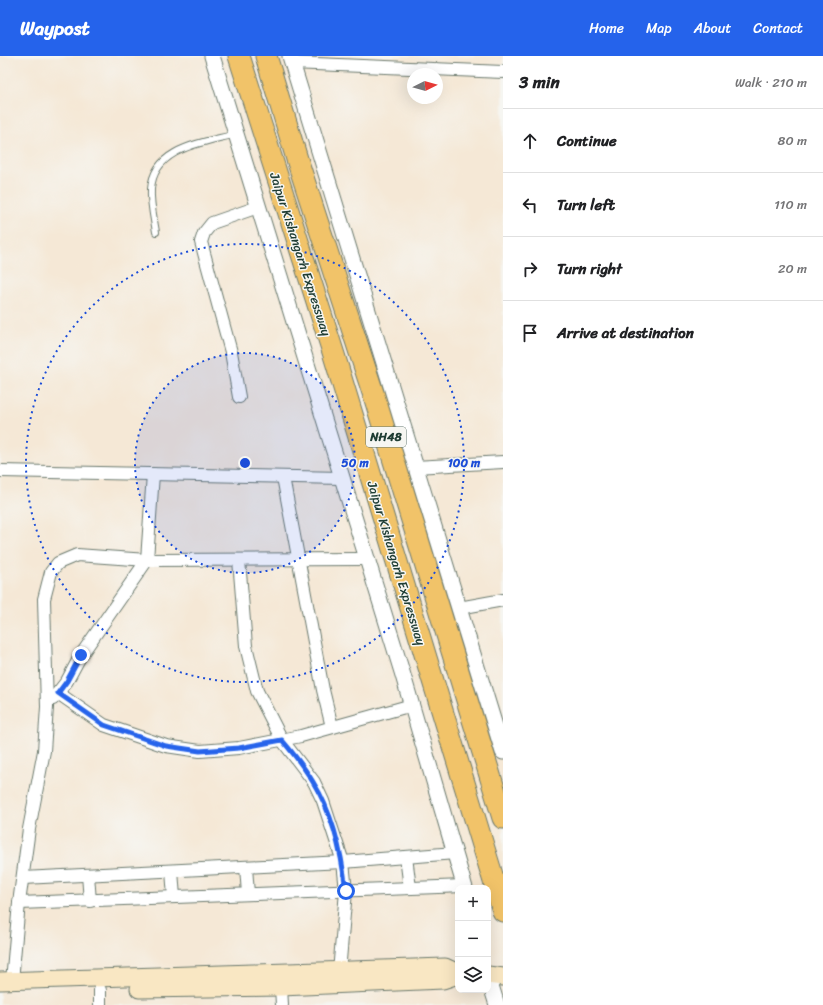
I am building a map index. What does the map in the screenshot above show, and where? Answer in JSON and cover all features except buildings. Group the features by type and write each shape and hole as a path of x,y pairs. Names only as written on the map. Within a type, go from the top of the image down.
{"highway":[{"name":"Jaipur Kishangarh Expressway","path":"239,56 336,362 501,905"},
{"name":"Jaipur Kishangarh Expressway","path":"266,56 297,159 375,400 503,818"}],"main road":[{"path":"6,981 339,972 445,967 455,972"},
{"path":"0,993 100,998 282,987 444,980 455,975"},
{"path":"491,975 503,977"}],"street":[{"path":"212,56 412,705 463,885"},
{"path":"503,72 291,59 503,752"},
{"path":"239,397 231,352 201,242 204,233 212,223 258,207"},
{"path":"415,467 503,462"},
{"path":"0,471 342,478"},
{"path":"47,707 67,681 81,655 147,560 153,474"},
{"path":"283,477 323,690 332,727"},
{"path":"6,981 23,878 29,829 44,751 47,707 44,599 51,572 58,563 77,555 147,560 367,559"},
{"path":"239,560 246,646 256,691 282,740 314,782 323,801 343,862 346,891 339,972"},
{"path":"459,608 503,600"},
{"path":"58,693 104,725 166,746 200,751 239,748 282,740 412,705"},
{"path":"23,878 343,862 455,853"},
{"path":"406,857 410,888"},
{"path":"246,867 248,894"},
{"path":"172,871 174,898"},
{"path":"88,874 90,901"},
{"path":"19,903 455,887"},
{"path":"491,985 497,1005"},
{"path":"282,987 282,1005"}],"lane":[{"path":"156,232 151,190 154,175 162,161 178,150 236,134"}],"route":[{"path":"81,655 67,681 58,693 104,725 166,746 200,751 239,748 282,740 314,782 323,801 343,862 346,891"}]}
